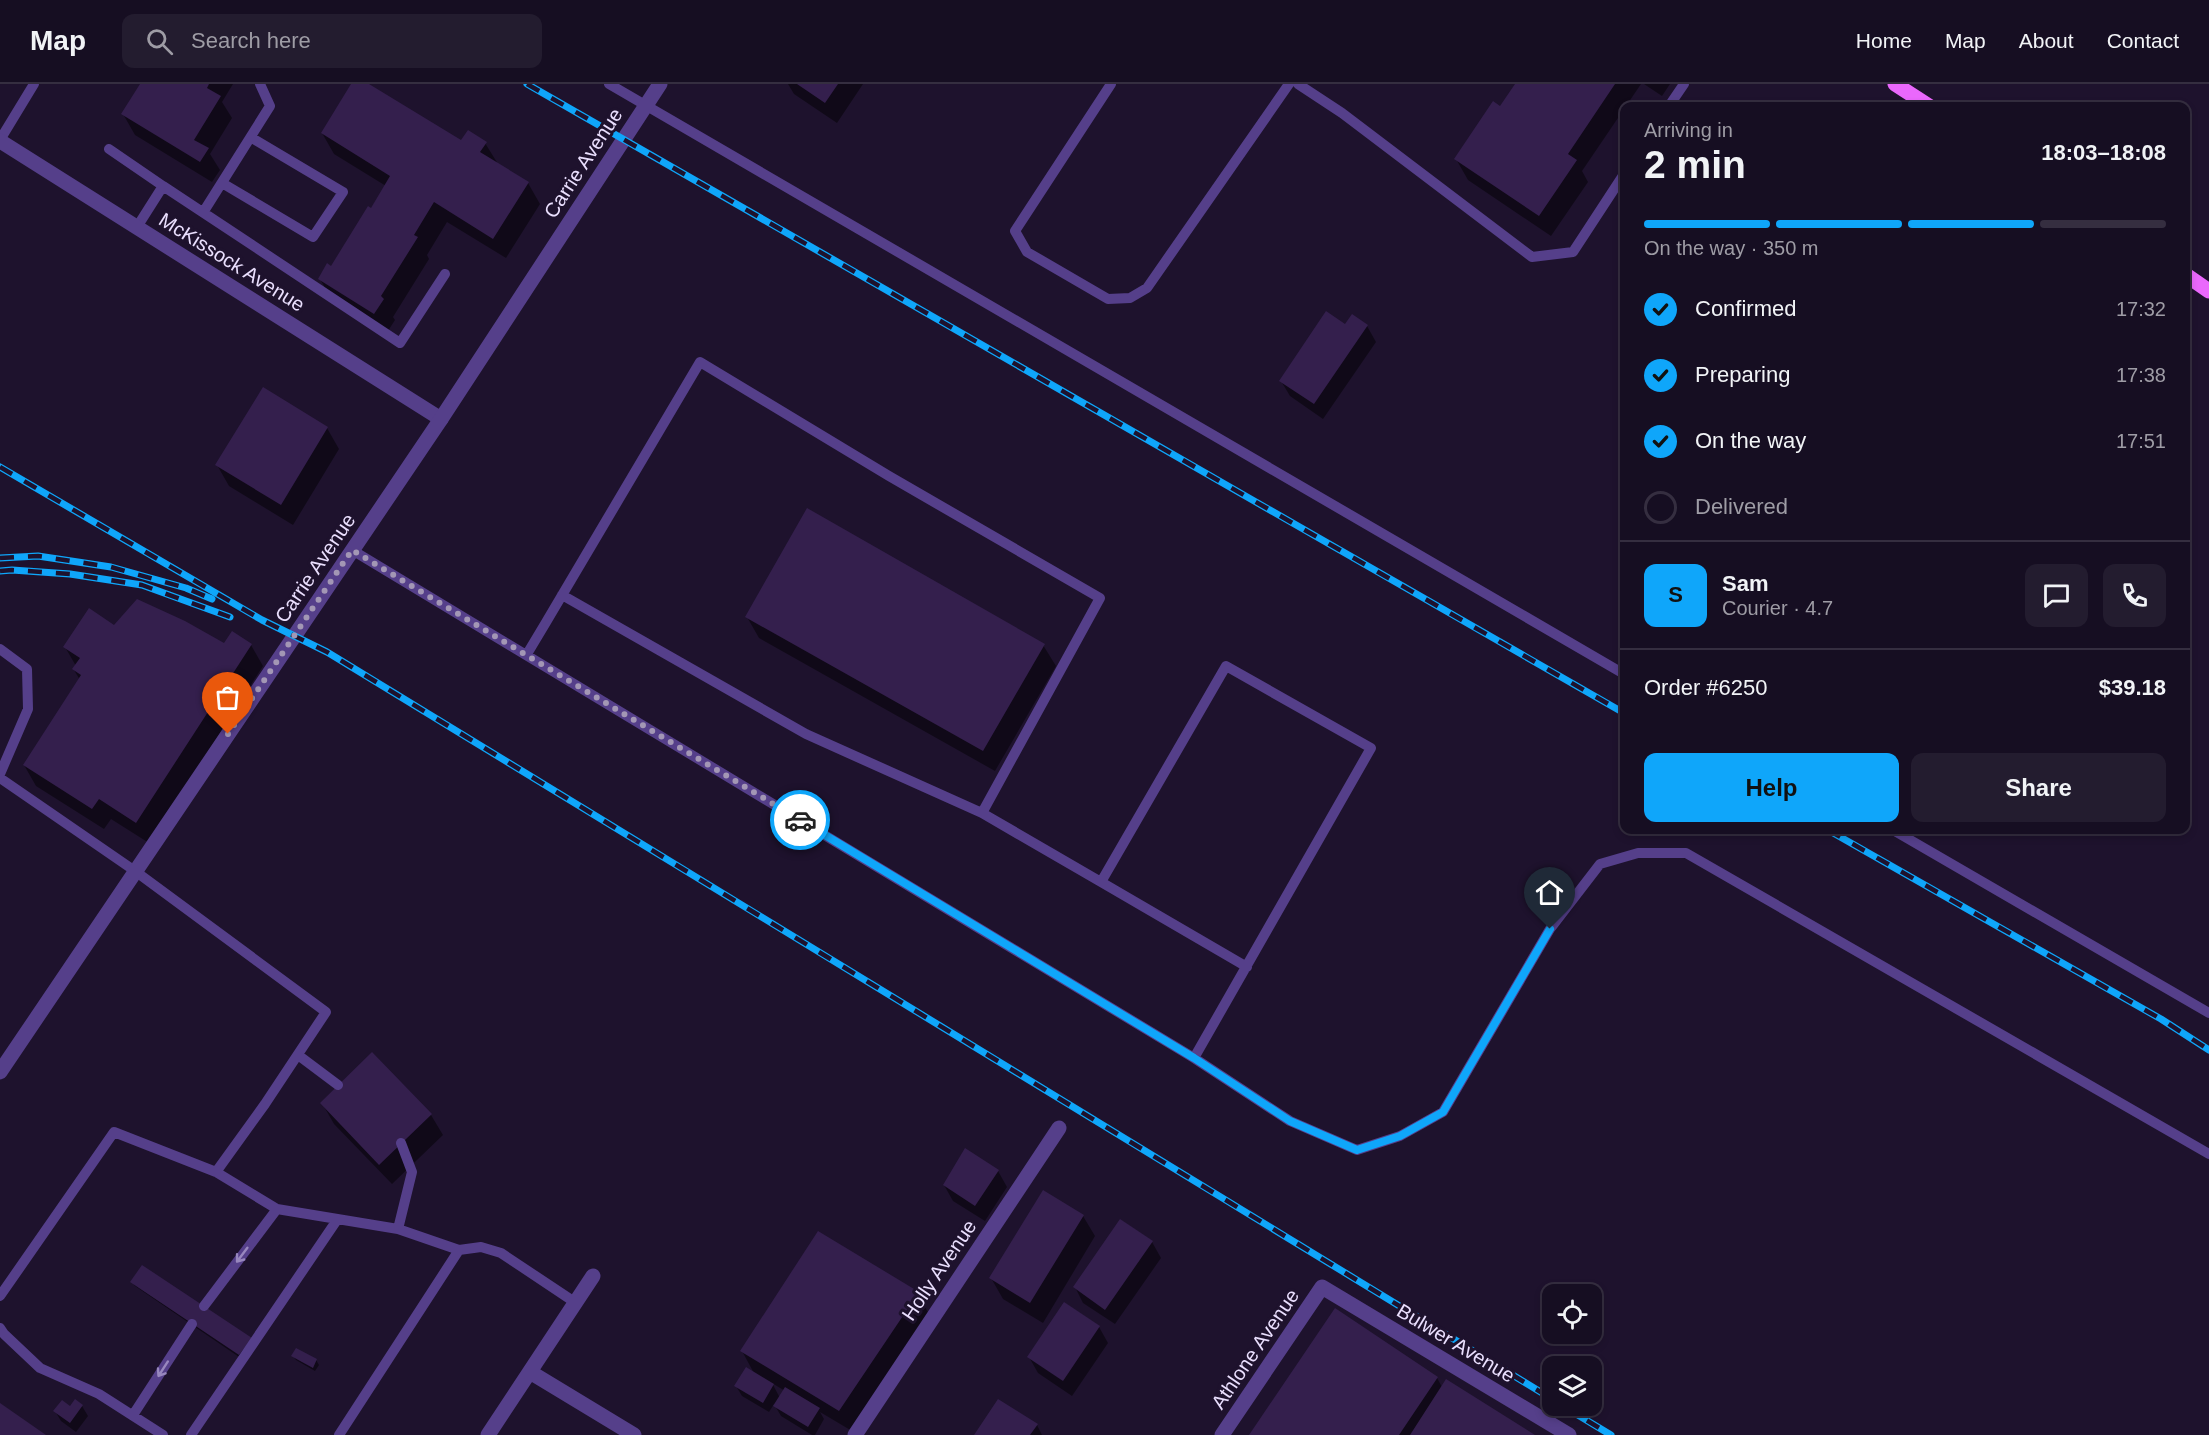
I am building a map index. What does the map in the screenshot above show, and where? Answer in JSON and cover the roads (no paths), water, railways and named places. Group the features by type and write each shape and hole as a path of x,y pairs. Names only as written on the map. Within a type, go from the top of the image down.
{"main road":[{"path":"1895,84 1923,102"},
{"path":"2190,278 2209,291"}],"street":[{"name":"Carrie Avenue","path":"0,1072 4,1056 135,871 441,419 660,84"},
{"name":"McKissock Avenue","path":"0,140 441,419"},
{"name":"Holly Avenue","path":"855,1435 1059,1128"},
{"path":"488,1435 593,1276"},
{"name":"Athlone Avenue","path":"1222,1435 1322,1287"},
{"name":"Bulwer Avenue","path":"1322,1287 1569,1435"},
{"path":"530,1372 634,1435"}],"lane":[{"path":"0,140 34,84"},
{"path":"204,212 270,106 260,84"},
{"path":"609,84 1620,672"},
{"path":"1111,84 1015,231 1027,252 1108,299 1130,298 1147,288 1288,84"},
{"path":"1298,84 1342,113 1532,257 1573,252 1620,180"},
{"path":"1672,102 1684,84"},
{"path":"222,183 313,237 343,192 252,138"},
{"path":"109,149 400,343 445,274"},
{"path":"137,227 163,186"},
{"path":"527,654 700,362 889,476 1100,598 982,813"},
{"path":"352,550 1194,1058 1290,1121 1357,1150 1400,1136 1443,1112 1550,929 1600,864 1638,854 1686,853 2209,1154"},
{"path":"562,595 806,734 982,813 1246,967"},
{"path":"0,649 27,669 28,709 0,776 135,871 326,1012 216,1172"},
{"path":"1101,882 1226,666 1371,748 1194,1058"},
{"path":"1900,834 2209,1013"},
{"path":"298,1055 338,1085"},
{"path":"0,1296 114,1132 216,1172 278,1209 398,1229 459,1251 481,1247 501,1252 576,1303"},
{"path":"398,1229 412,1172 401,1143"},
{"path":"204,1306 278,1209"},
{"path":"191,1435 338,1220"},
{"path":"339,1435 459,1251"},
{"path":"133,1415 192,1324"},
{"path":"0,1328 3,1334 40,1368 99,1394 163,1435"}],"railway":[{"path":"527,84 1620,711"},
{"path":"0,467 262,620 327,652 1542,1393"},
{"path":"0,558 38,556 111,567 186,588 212,599"},
{"path":"0,571 70,574 142,585 230,617"},
{"path":"1835,834 2161,1019 2209,1050"},
{"path":"1580,1416 1611,1435"}]}
